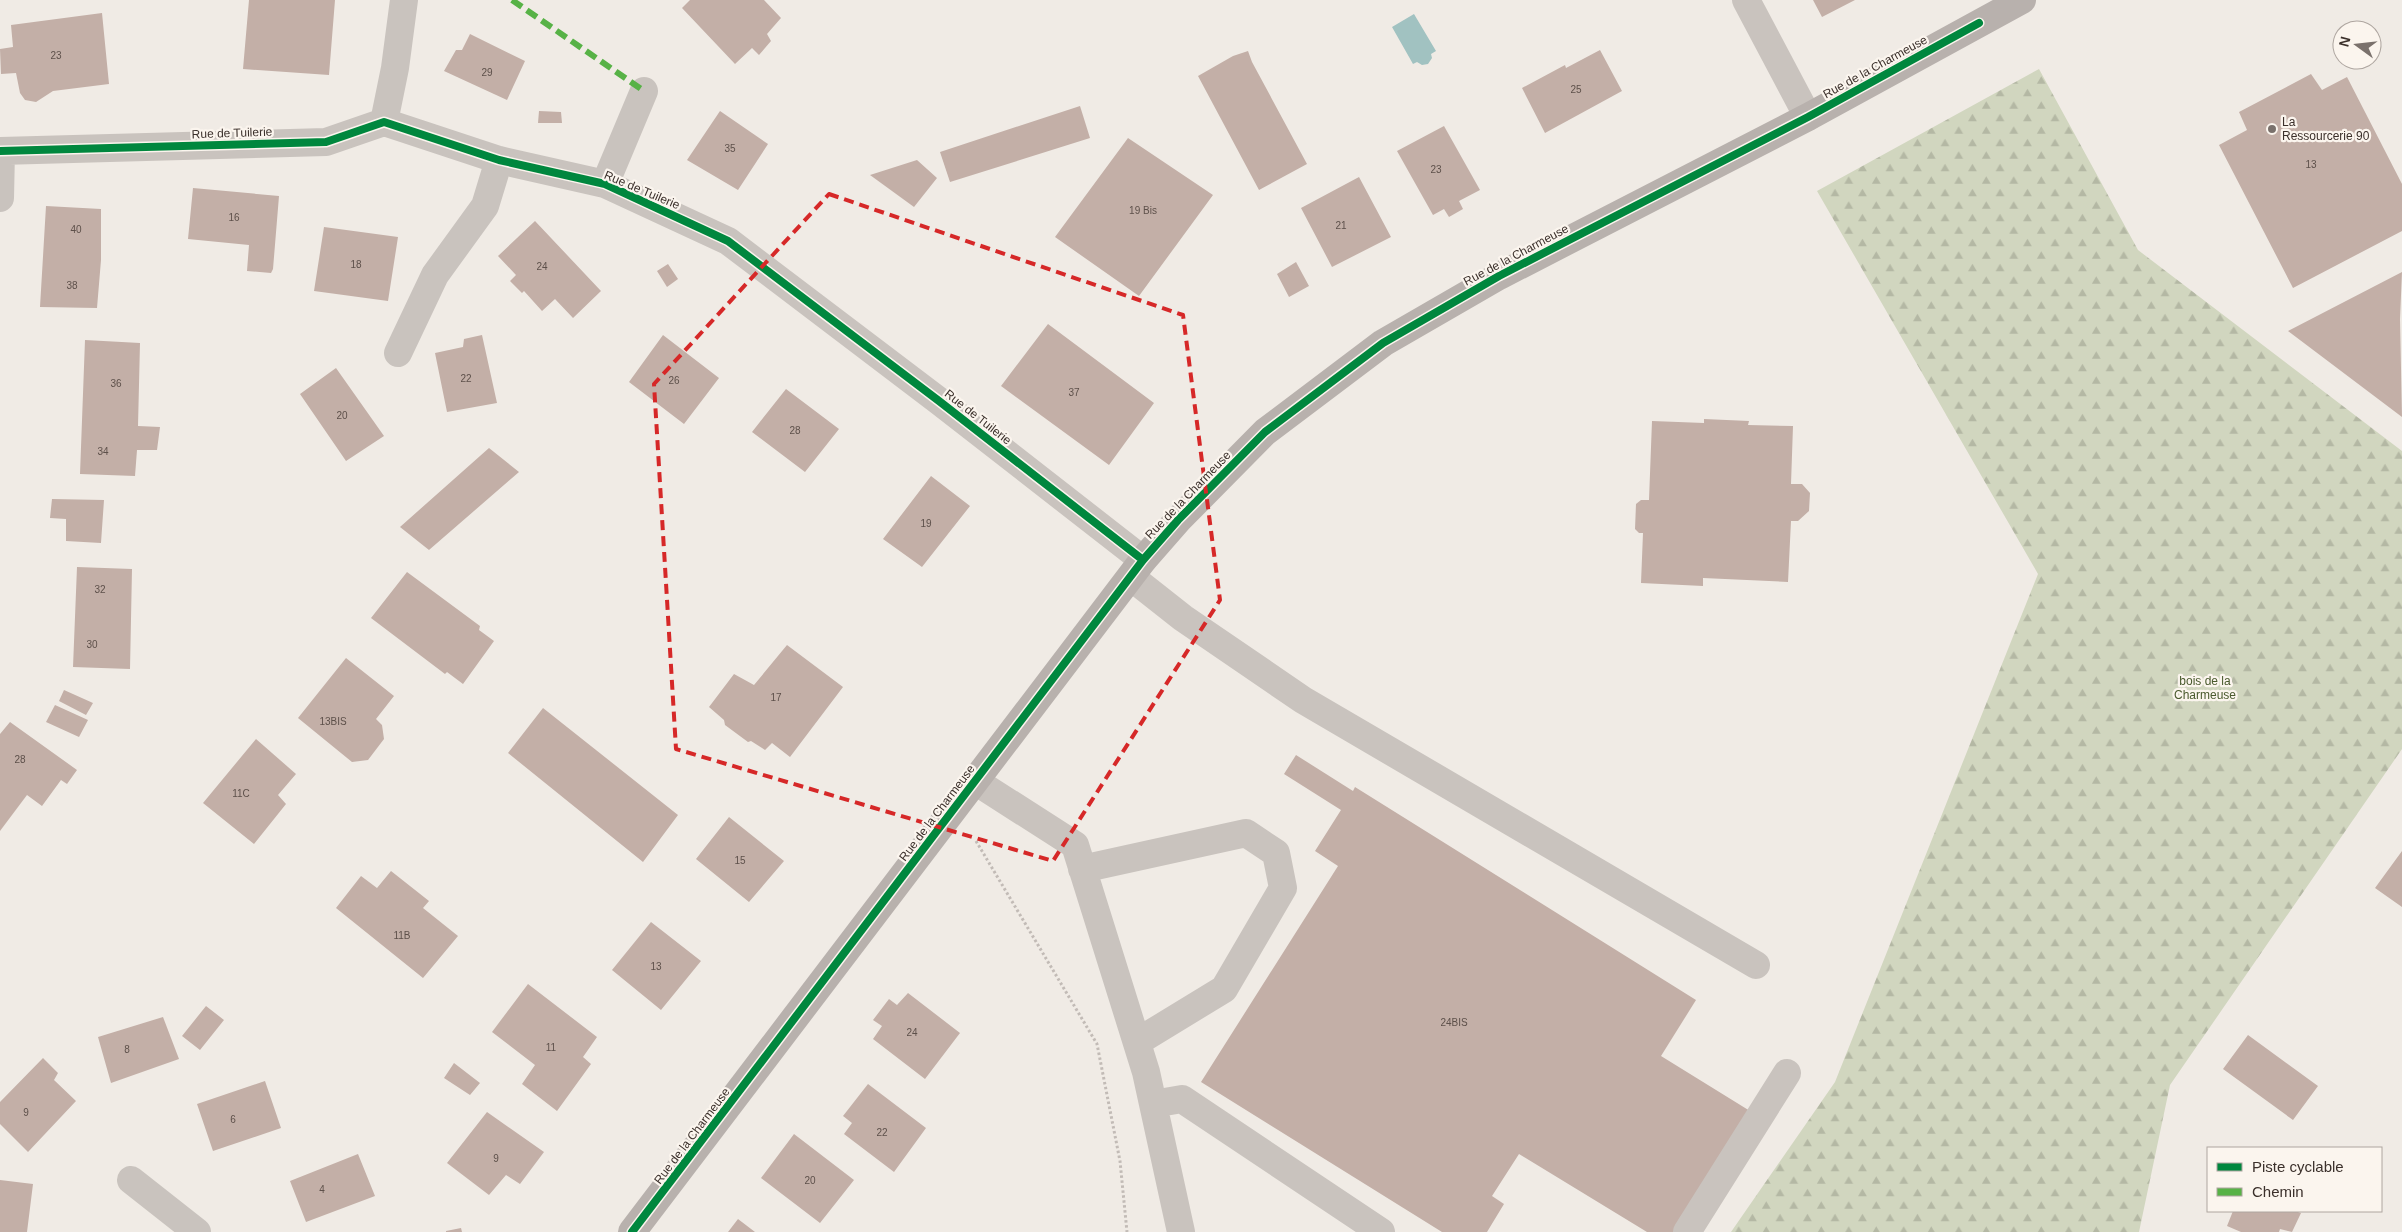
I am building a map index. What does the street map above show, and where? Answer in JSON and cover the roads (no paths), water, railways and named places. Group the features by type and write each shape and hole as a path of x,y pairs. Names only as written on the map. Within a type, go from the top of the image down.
{"main road":[{"name":"Rue de la Charmeuse","path":"632,1232 1137,568 1178,520 1265,432 1383,343 1499,276 1808,117 2022,0"}],"street":[{"path":"384,122 395,68 404,0"},
{"path":"1746,0 1808,117"},
{"path":"606,184 644,91"},
{"name":"Rue de Tuilerie","path":"0,151 326,142 384,122 500,160 606,184 728,241 931,395 1137,568 1183,618 1303,700 1756,965"},
{"path":"0,151 0,198"},
{"path":"398,353 435,275 485,206 500,160"},
{"path":"975,781 1075,845 1137,1042 1153,1104 1181,1232"},
{"path":"1082,869 1246,833 1276,853 1283,888 1224,989 1137,1042"},
{"path":"1687,1232 1787,1073"},
{"path":"1153,1104 1182,1099 1381,1232"},
{"path":"131,1180 198,1232"}],"water":[{"path":"1414,14 1436,51 1431,54 1432,58 1428,64 1422,65 1417,62 1413,64 1392,27"}],"place":[{"name":"La Ressourcerie 90","path":"2272,129"}],"park label":[{"name":"bois de la Charmeuse","path":"2205,688"}]}
